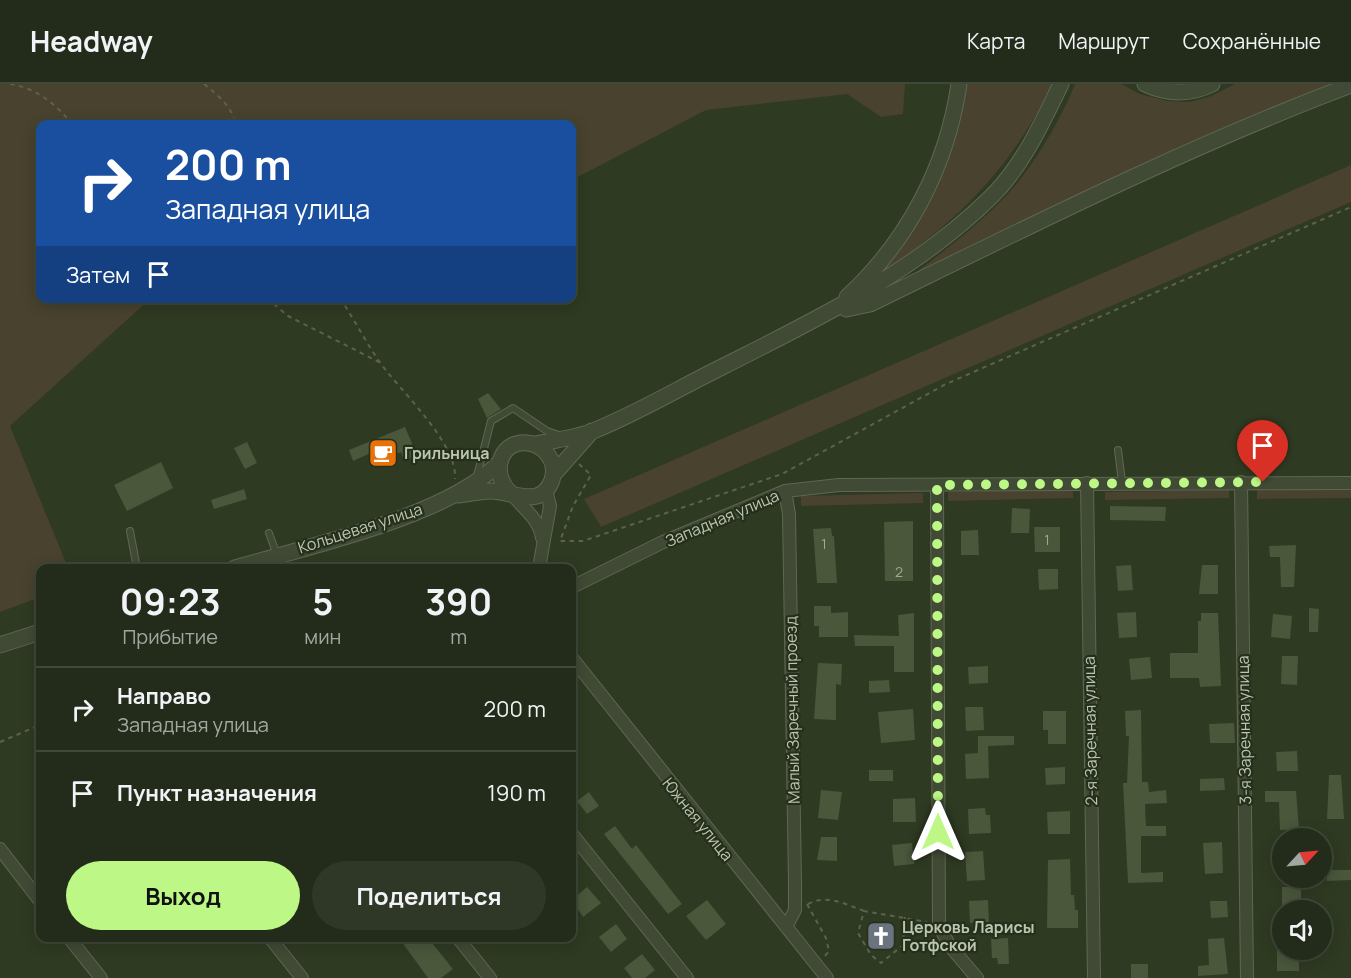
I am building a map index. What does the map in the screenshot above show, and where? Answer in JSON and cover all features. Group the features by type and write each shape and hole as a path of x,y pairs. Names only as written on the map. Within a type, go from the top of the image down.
{"street":[{"path":"829,313 882,262 914,215 945,142 959,84"},
{"path":"450,496 476,481 499,463 510,448 527,442 536,444 592,431 829,313 908,266 993,195 1014,170 1034,139 1061,84"},
{"path":"1145,84 1177,93 1202,89 1212,84"},
{"path":"829,313 870,304 1155,167 1297,105 1351,85"},
{"path":"450,496 490,490 530,498 546,490 553,475 592,431"},
{"path":"536,444 549,456 553,475"},
{"path":"499,463 500,481 535,519 541,529 542,540"},
{"name":"Западная улица","path":"576,585 663,542 785,491 839,485 1122,482 1351,483"},
{"name":"3-я Заречная улица","path":"1241,482 1247,978"},
{"name":"2-я Заречная улица","path":"1086,483 1094,978"},
{"path":"937,485 939,925 949,945 977,978"},
{"path":"539,564 550,506 546,490"},
{"name":"Малый Заречный проезд","path":"785,491 789,514 795,883 795,910 786,927"},
{"name":"Кольцевая улица","path":"249,564 397,519 450,496"},
{"path":"0,645 36,633"},
{"name":"Южная улица","path":"576,663 827,978"},
{"path":"576,839 687,978"},
{"path":"0,849 36,896"},
{"path":"72,942 101,978"},
{"path":"273,942 302,978"},
{"path":"461,942 490,978"}],"lane":[{"path":"476,481 491,421 513,408 547,431 566,437"},
{"path":"1118,450 1122,482"},
{"path":"130,531 136,564"},
{"path":"269,533 277,556"}],"path":[{"path":"10,84 25,86 51,102 68,120"},
{"path":"204,84 221,97 233,113 235,120"},
{"path":"571,455 591,475 573,506 560,541 583,541 782,474 946,384 1351,207"},
{"path":"273,303 288,316 379,362"},
{"path":"343,303 379,362 433,427 450,456 456,476 450,496"},
{"path":"0,742 36,727"},
{"path":"795,883 826,938 829,951 817,966"},
{"path":"808,904 818,899 835,901 864,911 939,925"},
{"path":"864,911 858,933 871,955 881,963 903,945 905,917"}],"shaded area":[{"path":"0,84 905,84 903,114 881,117 847,94 706,110 576,178 576,120 36,120 36,303 146,303 10,426 66,564 36,564 36,598 0,612"},
{"path":"966,84 1054,84 1019,141 981,190 937,232 883,271 913,229 938,184 956,135"},
{"path":"1075,84 1121,84 1140,94 1168,101 1190,102 1211,96 1235,84 1329,84 1128,171 911,276 970,230 1011,191 1045,144"},
{"path":"1351,165 1351,202 601,527 584,499"},
{"path":"1073,489 1073,498 948,501 948,492"},
{"path":"1351,489 1351,498 1257,499 1257,490"},
{"path":"1229,490 1229,498 1105,500 1105,492"},
{"path":"923,493 923,503 801,506 801,496"}],"building":[{"path":"488,393 501,409 487,418 478,399"},
{"path":"405,427 417,455 404,461 401,452 377,462 373,452 353,461 349,450"},
{"path":"247,442 257,463 245,469 234,448"},
{"path":"161,462 173,488 127,511 114,485"},
{"path":"244,489 247,499 214,509 211,500"},
{"path":"1110,506 1166,507 1165,521 1110,520"},
{"path":"1012,508 1030,509 1029,533 1011,533"},
{"path":"913,521 913,581 885,581 884,522"},
{"path":"1034,527 1060,527 1060,552 1035,552"},
{"path":"831,528 832,536 834,536 837,583 817,583 813,529"},
{"path":"978,530 979,555 961,555 961,531"},
{"path":"1296,545 1294,587 1281,587 1280,557 1270,557 1269,546"},
{"path":"1131,565 1133,590 1118,591 1116,566"},
{"path":"1202,565 1218,565 1218,594 1199,594"},
{"path":"1038,569 1058,569 1058,589 1039,590"},
{"path":"814,606 831,606 831,613 848,612 848,637 819,637 819,626 814,626"},
{"path":"1309,608 1319,609 1318,632 1309,632"},
{"path":"1136,612 1137,637 1119,638 1117,613"},
{"path":"914,613 914,672 894,672 894,646 855,646 854,635 899,636 898,615"},
{"path":"1201,613 1218,613 1221,686 1200,687 1199,678 1170,678 1170,653 1198,653 1198,621 1201,621"},
{"path":"1273,614 1292,616 1290,639 1271,637"},
{"path":"1282,656 1298,656 1297,685 1281,684"},
{"path":"1150,657 1152,678 1131,680 1129,659"},
{"path":"818,663 842,664 841,685 836,684 836,720 814,719"},
{"path":"988,666 988,683 969,684 968,667"},
{"path":"889,680 890,692 869,693 869,681"},
{"path":"965,707 983,707 984,730 966,731"},
{"path":"913,709 915,740 881,743 878,712"},
{"path":"1141,710 1142,782 1148,782 1149,792 1166,790 1167,803 1145,804 1146,826 1166,826 1166,836 1141,836 1141,873 1163,872 1163,882 1128,883 1123,783 1127,783 1129,736 1126,736 1125,711"},
{"path":"1043,711 1066,711 1066,744 1048,744 1048,730 1043,730"},
{"path":"1234,723 1235,743 1210,743 1209,724"},
{"path":"978,736 1014,736 1014,745 988,746 989,778 966,779 965,754 978,753"},
{"path":"1297,751 1298,771 1277,771 1276,752"},
{"path":"1065,767 1065,784 1046,785 1045,768"},
{"path":"869,770 893,770 893,781 869,781"},
{"path":"1329,775 1341,775 1344,819 1327,819"},
{"path":"1224,778 1225,790 1200,791 1200,779"},
{"path":"821,790 842,792 838,820 818,818"},
{"path":"1265,791 1296,791 1299,828 1280,828 1279,802 1265,802"},
{"path":"589,792 599,806 587,814 577,801"},
{"path":"915,798 916,822 893,822 893,799"},
{"path":"985,808 986,815 990,815 991,833 969,834 968,809"},
{"path":"1070,811 1070,834 1048,834 1047,812"},
{"path":"615,826 632,849 636,845 682,904 668,914 604,834"},
{"path":"821,837 837,837 837,861 817,860"},
{"path":"1222,842 1223,873 1205,874 1203,843"},
{"path":"912,843 914,864 894,866 892,845"},
{"path":"983,851 985,880 967,881 965,852"},
{"path":"1070,859 1071,895 1074,895 1075,910 1078,910 1078,928 1047,928 1048,860"},
{"path":"1332,870 1351,870 1351,880 1332,881"},
{"path":"587,887 601,903 583,917 576,906 576,897"},
{"path":"1282,888 1301,888 1301,900 1282,900"},
{"path":"707,900 726,924 706,940 686,916"},
{"path":"988,900 989,922 970,923 969,901"},
{"path":"1210,901 1227,901 1228,917 1211,918"},
{"path":"616,924 627,939 611,952 599,937"},
{"name":"Церковь Ларисы Готфской","path":"883,924 894,938 879,950 869,937"},
{"path":"1008,938 1009,964 998,964 997,958 992,958 991,939"},
{"path":"1224,938 1228,974 1198,976 1198,966 1209,965 1208,939"},
{"path":"402,942 431,942 453,969 441,978 428,978"},
{"path":"642,954 655,970 645,978 632,978 624,968"},
{"path":"1277,960 1299,960 1299,971 1277,971"},
{"path":"1131,964 1148,964 1148,978 1131,978"}],"place":[{"name":"Грильница","path":"383,453"},
{"name":"Церковь Ларисы Готфской","path":"881,936"}],"route":[{"path":"938,832 937,485 1263,482"}]}
